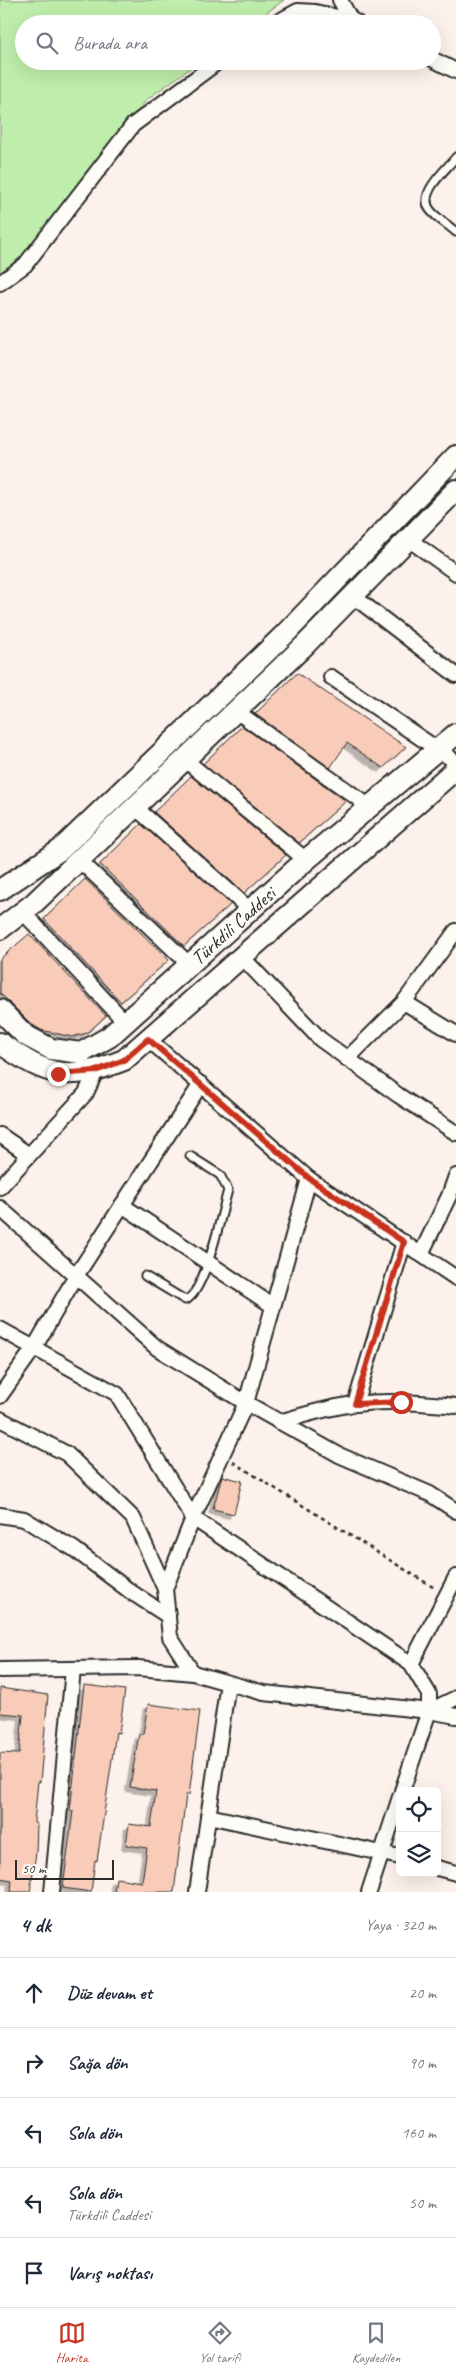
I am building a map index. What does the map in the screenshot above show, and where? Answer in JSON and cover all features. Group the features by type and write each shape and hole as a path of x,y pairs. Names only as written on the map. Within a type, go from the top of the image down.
{"main road":[{"path":"0,890 60,850 285,634 456,456"},
{"path":"0,929 23,912 236,712 456,490"},
{"name":"Türkdili Caddesi","path":"0,1010 25,1035 51,1049 81,1053 109,1037 306,860 456,734"},
{"name":"Türkdili Caddesi","path":"0,1042 29,1063 58,1074 96,1071 124,1060 456,769"}],"street":[{"path":"340,0 350,15"},
{"path":"292,15 298,12 315,12 327,15"},
{"path":"441,64 456,70"},
{"path":"0,283 25,265 133,125 206,70"},
{"path":"408,539 456,573"},
{"path":"353,596 455,672"},
{"path":"331,677 437,751 456,762"},
{"path":"236,712 370,807"},
{"path":"184,759 306,860"},
{"path":"135,807 250,910"},
{"path":"79,860 190,965"},
{"path":"23,912 126,1023"},
{"path":"348,1059 404,1002 456,931"},
{"path":"242,957 320,1039 398,1095 456,1133"},
{"path":"404,1002 456,1034"},
{"path":"148,1039 310,1179 456,1278"},
{"path":"0,1187 86,1093 96,1071"},
{"path":"0,1396 34,1348 76,1276 201,1084"},
{"path":"0,1134 29,1155"},
{"path":"421,1254 449,1196 456,1176"},
{"path":"165,1590 193,1518 246,1404 310,1179"},
{"path":"122,1205 273,1306"},
{"path":"0,1208 158,1348 246,1404 339,1456 430,1494 456,1511"},
{"path":"355,1404 404,1242"},
{"path":"0,1330 117,1394 193,1518 411,1664 429,1694 429,1711 403,1787"},
{"path":"279,1422 324,1409 355,1404 401,1402 456,1406"},
{"path":"0,1419 66,1454 133,1518 165,1590 170,1637 193,1673"},
{"path":"0,1515 24,1519 57,1539 168,1616"},
{"path":"411,1664 452,1586"},
{"path":"0,1670 138,1668 193,1673 264,1693 429,1711 456,1716"},
{"path":"52,1892 73,1669"},
{"path":"197,1892 228,1683"},
{"path":"429,1711 456,1698"},
{"path":"369,1892 396,1808"},
{"path":"208,1816 381,1851 396,1856"},
{"path":"441,1869 456,1873"}],"lane":[{"path":"456,158 430,190 427,198 431,211 456,232"},
{"path":"145,1276 185,1300 191,1298 196,1292 208,1263 228,1190 220,1175 190,1156"}],"path":[{"path":"222,1455 452,1586"}],"green space":[{"path":"0,0 284,0 263,15 15,15 15,70 188,70 146,100 102,166 20,265 0,278"}],"building":[{"path":"297,673 406,747 383,768 347,743 330,768 255,714"},
{"path":"242,726 346,801 299,843 203,764"},
{"path":"191,776 286,855 244,893 154,812"},
{"path":"141,824 231,904 184,946 100,864"},
{"path":"85,879 169,960 121,1002 44,919"},
{"path":"29,934 106,1016 87,1033 72,1037 41,1030 31,1024 0,993 0,959"},
{"path":"222,1476 242,1481 234,1514 213,1509"},
{"path":"84,1685 125,1690 119,1733 116,1732 91,1892 63,1888 73,1811 70,1811"},
{"path":"0,1688 48,1695 40,1782 38,1781 34,1823 37,1824 36,1853 30,1892 11,1892 12,1880 0,1878 0,1753 19,1754 23,1715 0,1713"},
{"path":"148,1704 200,1711 189,1795 186,1795 174,1892 114,1892 116,1878 142,1882 147,1848 126,1845 129,1824 151,1827 156,1791 130,1787 139,1734 143,1734"}],"route":[{"path":"58,1074 96,1071 124,1060 148,1039 310,1179 404,1242 355,1404 401,1402"}]}
